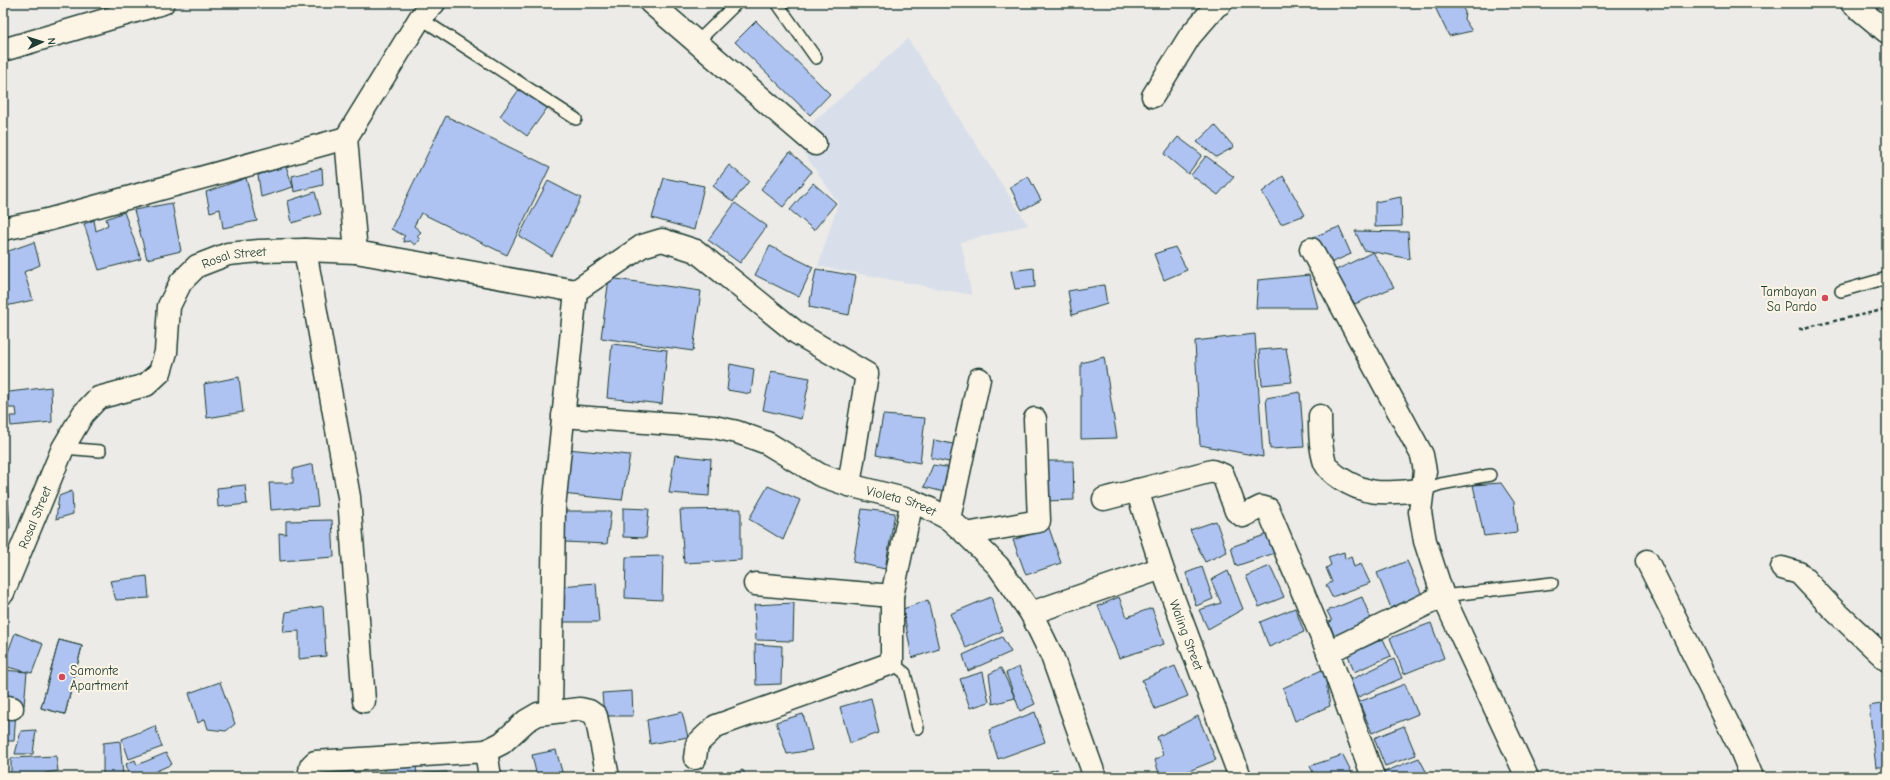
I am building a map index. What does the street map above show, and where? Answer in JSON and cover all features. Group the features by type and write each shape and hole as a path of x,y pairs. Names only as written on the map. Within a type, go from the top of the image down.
{"street":[{"path":"3,50 163,3"},
{"path":"651,3 815,144"},
{"path":"1852,3 1885,26"},
{"path":"1153,96 1190,36 1217,4"},
{"path":"356,252 346,138 427,10"},
{"path":"3,229 47,220 346,138"},
{"path":"551,711 554,508 576,291 642,246 662,240 696,251 797,333 867,374 849,485"},
{"path":"1311,249 1422,455 1425,471 1420,512 1425,541 1443,596 1528,777"},
{"path":"305,250 349,497 364,701"},
{"name":"Rosal Street","path":"3,593 63,448 83,414 98,398 146,385 160,372 166,352 169,306 181,282 197,266 228,254 259,251 305,250 356,252 576,291"},
{"path":"949,519 979,378"},
{"name":"Violeta Street","path":"563,416 714,427 737,432 767,443 820,475 849,485 912,501 949,519 998,566 1031,613 1052,656 1095,777"},
{"path":"1320,416 1321,445 1325,464 1333,473 1352,486 1374,493 1423,490"},
{"path":"966,534 1039,522 1035,419"},
{"path":"1104,499 1206,473 1218,472 1223,474 1236,512 1243,516 1261,507 1268,509 1328,652 1373,777"},
{"name":"Waling Street","path":"1137,490 1162,568 1240,777"},
{"path":"695,758 697,744 716,726 892,663 892,596 912,501"},
{"path":"1647,561 1741,750 1752,777"},
{"path":"1031,613 1162,568"},
{"path":"1782,568 1799,573 1831,607 1887,660"},
{"path":"755,584 892,596"},
{"path":"1328,652 1443,596"},
{"path":"309,777 311,766 315,762 486,751 502,743 526,721 538,714 551,711 580,709 589,711 596,716 608,777"},
{"path":"486,751 490,777"}],"lane":[{"path":"697,42 737,3"},
{"path":"777,3 816,58"},
{"path":"427,10 576,119"},
{"path":"1841,291 1887,278"},
{"path":"63,448 100,451"},
{"path":"1423,490 1441,484 1490,476"},
{"path":"1443,596 1552,583"},
{"path":"892,663 905,673 918,728"}],"path":[{"path":"1799,329 1887,309"}],"shaded area":[{"path":"908,39 1028,225 961,242 972,295 818,266 838,203 804,153 814,121"}],"building":[{"path":"1433,3 1460,3 1465,12 1464,19 1472,31 1449,36"},
{"path":"756,21 830,94 810,115 735,42"},
{"path":"521,87 548,107 527,136 500,116"},
{"path":"446,116 550,167 507,255 421,213 414,226 421,232 417,236 420,240 415,245 410,241 404,242 403,238 405,236 391,229"},
{"path":"1215,125 1234,147 1216,157 1197,142"},
{"path":"1178,137 1202,155 1188,174 1164,154"},
{"path":"790,152 812,171 783,207 761,189"},
{"path":"1206,156 1234,177 1218,195 1191,175"},
{"path":"729,165 749,181 733,202 713,186"},
{"path":"286,166 293,187 261,197 258,175"},
{"path":"322,168 323,185 294,192 292,176"},
{"path":"1028,176 1041,200 1022,210 1010,187"},
{"path":"1283,176 1305,215 1281,224 1262,192"},
{"path":"246,178 257,221 223,228 220,209 210,212 206,192"},
{"path":"664,178 704,186 694,230 652,218"},
{"path":"548,181 581,198 552,256 519,236"},
{"path":"813,183 836,203 814,230 790,210"},
{"path":"315,192 321,214 292,223 288,201"},
{"path":"1401,197 1402,226 1375,227 1375,202"},
{"path":"172,203 181,251 147,259 134,210"},
{"path":"735,203 767,226 740,263 708,240"},
{"path":"124,212 141,259 99,270 84,224 94,220 96,231 108,225 106,219"},
{"path":"1339,227 1351,254 1328,264 1313,237"},
{"path":"1355,231 1408,232 1410,259 1364,250"},
{"path":"34,242 40,265 24,272 33,300 6,306 3,253"},
{"path":"770,246 813,267 799,297 755,275"},
{"path":"1175,247 1187,270 1164,280 1154,254"},
{"path":"1373,252 1394,287 1355,304 1334,271"},
{"path":"1034,268 1035,287 1015,289 1011,271"},
{"path":"816,269 856,276 849,315 809,307"},
{"path":"1309,275 1318,308 1256,308 1258,280"},
{"path":"609,278 701,291 693,351 601,338"},
{"path":"1104,285 1107,304 1072,315 1068,291"},
{"path":"1255,334 1263,457 1200,445 1195,341"},
{"path":"612,344 667,350 662,404 607,398"},
{"path":"1286,348 1292,382 1262,385 1259,350"},
{"path":"1104,357 1117,438 1081,439 1081,363"},
{"path":"730,364 754,369 751,394 727,390"},
{"path":"771,371 810,378 801,419 763,410"},
{"path":"239,377 243,412 207,418 204,384"},
{"path":"51,387 52,422 11,426 10,416 17,416 16,408 8,408 9,392"},
{"path":"1300,392 1304,447 1270,449 1266,398"},
{"path":"883,415 925,418 920,463 876,455"},
{"path":"934,440 957,445 953,463 931,458"},
{"path":"567,449 630,455 622,500 561,494"},
{"path":"675,455 711,459 709,496 669,493"},
{"path":"1043,461 1073,461 1074,500 1045,501"},
{"path":"6,462 10,528 3,529 3,463"},
{"path":"313,464 318,506 271,510 269,483 293,483 293,469"},
{"path":"933,465 953,468 948,493 924,487"},
{"path":"1501,483 1514,502 1517,532 1484,536 1473,485"},
{"path":"245,485 247,504 218,507 217,488"},
{"path":"768,486 800,500 783,540 749,519"},
{"path":"72,491 73,514 56,519 59,496"},
{"path":"623,508 649,509 646,538 623,537"},
{"path":"741,509 741,560 684,563 680,510"},
{"path":"862,509 895,513 885,569 853,562"},
{"path":"562,511 611,511 607,544 564,542"},
{"path":"332,520 334,557 280,561 279,533 286,534 286,521"},
{"path":"1216,521 1227,552 1205,562 1190,530"},
{"path":"1049,528 1061,563 1026,575 1013,540"},
{"path":"1271,533 1278,552 1236,566 1231,547"},
{"path":"1344,552 1345,559 1351,556 1354,567 1361,564 1370,583 1332,597 1326,585 1332,582 1326,568 1331,565 1328,557"},
{"path":"663,556 662,600 625,598 626,557"},
{"path":"1407,561 1423,597 1393,613 1377,573"},
{"path":"1270,566 1284,597 1259,607 1246,576"},
{"path":"1202,567 1213,599 1196,606 1186,573"},
{"path":"1228,571 1243,609 1208,629 1199,610 1221,603 1211,580"},
{"path":"147,576 149,598 116,600 110,581"},
{"path":"596,583 599,622 560,622 561,586"},
{"path":"991,597 1002,631 966,648 950,614"},
{"path":"1119,597 1127,617 1152,608 1164,644 1119,658 1098,606"},
{"path":"1362,597 1371,619 1360,623 1364,633 1337,643 1329,622 1332,621 1327,611"},
{"path":"928,600 939,649 912,658 903,609"},
{"path":"794,603 793,641 756,640 754,605"},
{"path":"323,606 326,656 299,659 299,631 283,632 286,612"},
{"path":"1295,608 1304,632 1269,647 1260,622"},
{"path":"1431,623 1444,658 1404,674 1390,638"},
{"path":"15,633 43,644 32,673 3,666 3,650 8,652"},
{"path":"1002,637 1011,652 968,671 963,655"},
{"path":"1383,639 1391,656 1354,672 1348,655"},
{"name":"Samonte Apartment","path":"59,640 82,646 65,714 41,708"},
{"name":"Samonte Apartment","path":"59,640 82,646 65,714 41,708"},
{"name":"Samonte Apartment","path":"59,640 82,646 65,714 41,708"},
{"path":"755,644 782,646 781,684 756,685"},
{"path":"1394,659 1402,678 1356,698 1348,681"},
{"path":"1175,666 1188,696 1155,709 1142,680"},
{"path":"1019,667 1035,704 1020,711 1006,673"},
{"path":"1001,668 1015,698 993,704 989,674"},
{"path":"1324,669 1330,706 1295,721 1283,688"},
{"path":"3,670 27,672 24,706 3,703"},
{"path":"983,672 989,702 970,708 960,679"},
{"path":"220,682 235,724 226,731 208,729 205,719 198,723 189,693"},
{"path":"1405,684 1418,714 1372,733 1359,702"},
{"path":"632,691 633,716 604,716 602,693"},
{"path":"871,698 879,733 850,743 840,707"},
{"path":"1887,703 1887,767 1876,767 1869,706"},
{"path":"3,711 16,711 14,741 3,741"},
{"path":"682,712 688,737 650,744 647,720"},
{"path":"1035,712 1045,742 998,759 989,730"},
{"path":"803,714 812,750 787,754 776,722"},
{"path":"1198,716 1216,760 1174,777 1160,777 1155,760 1163,755 1157,737"},
{"path":"155,726 162,747 129,759 122,739"},
{"path":"1404,726 1416,755 1385,766 1374,738"},
{"path":"36,730 33,754 15,754 21,731"},
{"path":"120,741 123,776 103,777 103,743"},
{"path":"556,750 563,775 553,777 537,777 532,755"},
{"path":"166,753 172,764 143,777 130,777 126,764 135,760 137,765"},
{"path":"1343,755 1354,777 1315,777 1310,766"},
{"path":"56,756 58,771 45,773 45,777 11,777 11,758"},
{"path":"1419,758 1428,775 1424,777 1385,777 1384,772"},
{"path":"416,763 417,777 386,777 384,766"},
{"path":"322,768 356,769 358,777 323,777"},
{"path":"1057,769 1060,777 1031,777"},
{"path":"743,770 746,777 722,777"},
{"path":"447,772 448,777 424,777 424,773"}],"place":[{"name":"Tambayan Sa Pardo","path":"1825,298"},
{"name":"Samonte Apartment","path":"62,677"}]}
